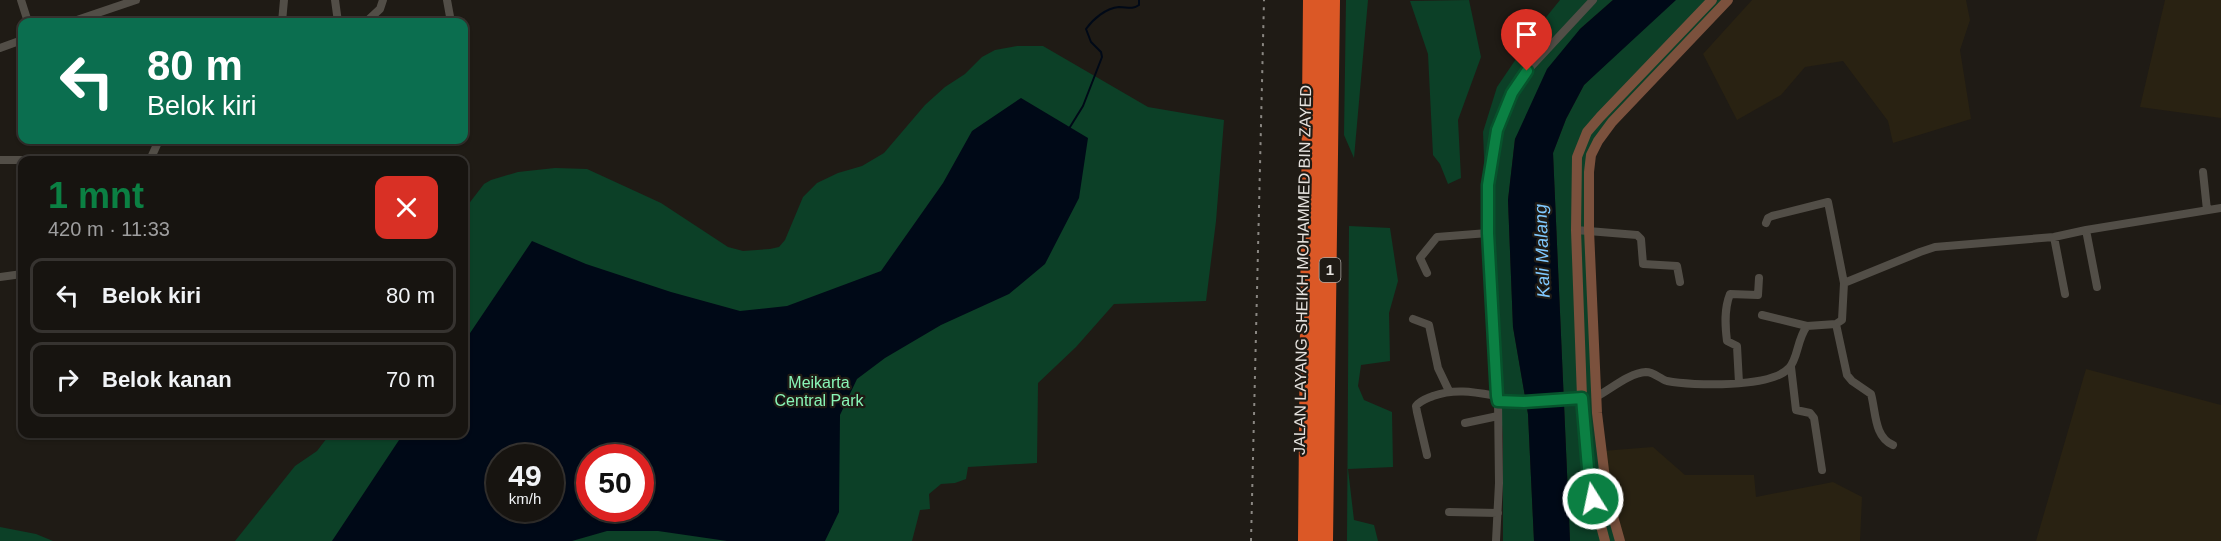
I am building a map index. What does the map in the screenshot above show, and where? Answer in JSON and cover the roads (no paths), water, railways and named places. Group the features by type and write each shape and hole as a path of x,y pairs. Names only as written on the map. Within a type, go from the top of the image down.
{"highway":[{"name":"JALAN LAYANG SHEIKH MOHAMMED BIN ZAYED","path":"1304,541 1308,0"},
{"name":"JALAN LAYANG SHEIKH MOHAMMED BIN ZAYED","path":"1317,541 1322,0"},
{"name":"1","path":"1326,541 1333,0"}],"main road":[{"path":"1605,541 1589,480 1582,398 1576,230 1577,157 1587,132 1712,0"},
{"path":"1620,541 1607,495 1596,397 1589,230 1591,155 1598,141 1636,96 1728,0"},
{"path":"1579,333 1593,333"}],"street":[{"path":"21,0 27,18"},
{"path":"80,18 113,4 136,0"},
{"path":"282,18 284,0"},
{"path":"335,0 337,18"},
{"path":"370,18 380,9 383,0"},
{"path":"447,0 450,18"},
{"path":"1496,541 1498,399 1488,233 1488,185 1495,141 1512,93 1527,71 1593,0"},
{"path":"0,48 18,41"},
{"path":"0,160 18,160"},
{"path":"2203,172 2207,210"},
{"path":"1762,315 1807,326 1836,324 1843,316 1844,283 1828,202 1772,216 1766,223"},
{"path":"1844,283 1935,248 2054,237 2221,208"},
{"path":"1576,230 1637,235 1641,238 1644,264 1677,266 1680,282"},
{"path":"2086,230 2097,287"},
{"path":"1427,273 1420,258 1437,237 1488,233"},
{"path":"2054,237 2066,294"},
{"path":"0,277 18,275"},
{"path":"1739,383 1736,344 1727,341 1725,321 1728,300 1730,294 1758,295 1759,278"},
{"path":"1413,319 1429,325 1438,368 1449,391"},
{"path":"1836,324 1846,372 1852,381 1871,394 1880,434 1886,442 1893,445"},
{"path":"1807,326 1800,335 1791,367 1796,410 1810,413 1814,418 1822,470"},
{"path":"1596,397 1637,374 1649,372 1666,380 1739,383 1765,381 1781,375 1791,367"},
{"path":"1426,455 1416,406 1419,402 1449,391 1471,391 1498,399 1524,402 1582,398"},
{"path":"1465,423 1498,416"},
{"path":"1449,512 1498,513"}],"water":[{"name":"Kali Malang","path":"1613,0 1676,0 1584,85 1566,119 1553,153 1570,541 1534,541 1528,414 1513,327 1508,200 1515,139 1547,69 1580,29"},
{"path":"1021,98 1088,138 1079,198 1045,264 1009,294 941,325 885,358 857,379 840,415 839,512 825,541 727,541 658,531 607,531 572,541 332,541 400,438 468,438 468,336 532,241 586,264 671,292 740,311 787,306 881,271 943,183 972,131"}],"waterway":[{"path":"1070,127 1083,106 1102,57 1101,52 1091,42 1086,29 1105,12 1119,7 1134,7 1139,5 1139,0"}],"railway":[{"path":"1251,541 1264,0"}],"park label":[{"name":"Meikarta Central Park","path":"819,391"}]}
